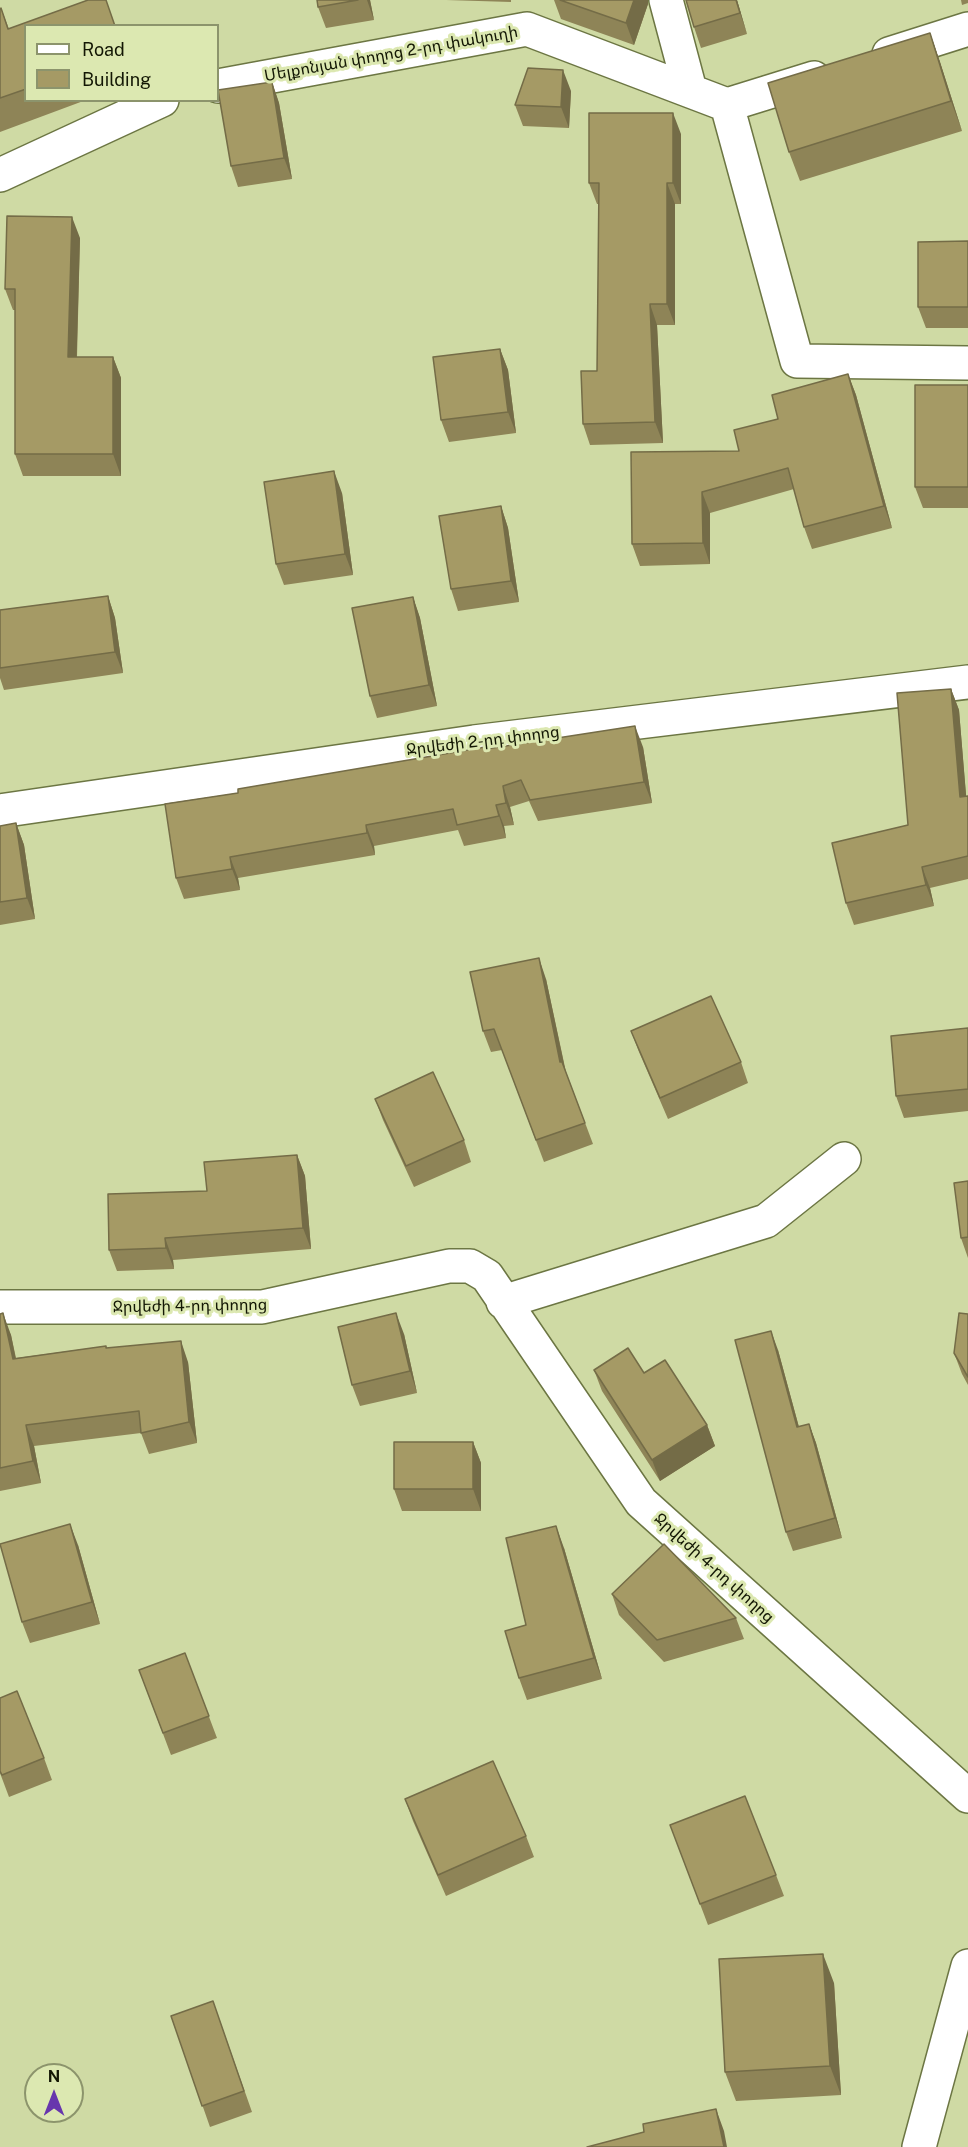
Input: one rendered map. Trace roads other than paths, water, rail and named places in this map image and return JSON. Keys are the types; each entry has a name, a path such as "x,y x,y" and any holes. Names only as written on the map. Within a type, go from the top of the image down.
{"street":[{"path":"666,0 690,90"},
{"name":"Մելքոնյան փողոց 2-րդ փակուղի","path":"219,86 527,29 727,105"},
{"path":"968,29 727,105 797,361 968,363"},
{"path":"0,175 158,102"},
{"name":"Ջրվեժի 2-րդ փողոց","path":"0,811 474,742 968,682"},
{"path":"504,1302 766,1221 844,1159"},
{"name":"Ջրվեժի 4-րդ փողոց","path":"0,1307 261,1307 449,1266 470,1266 488,1276 641,1502 968,1796"},
{"path":"920,2147 968,1966"}]}
